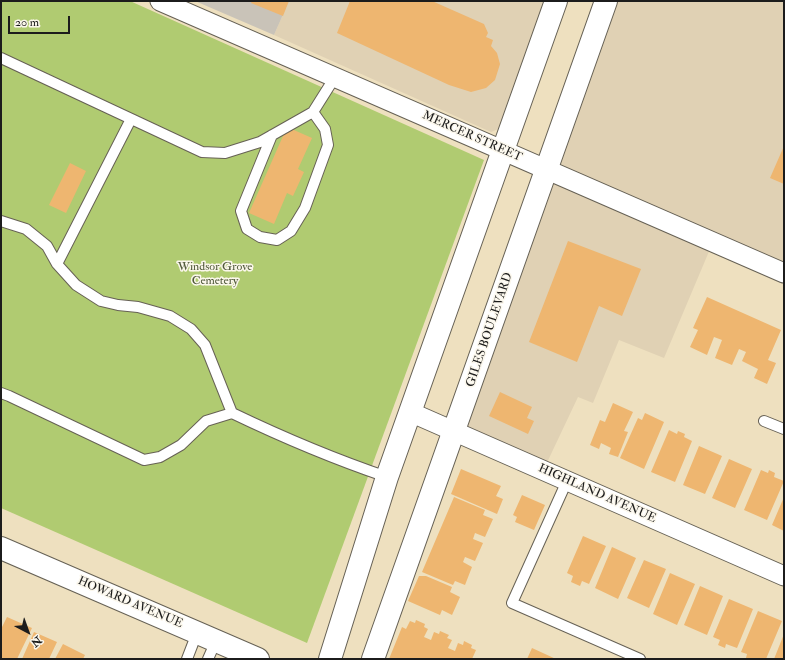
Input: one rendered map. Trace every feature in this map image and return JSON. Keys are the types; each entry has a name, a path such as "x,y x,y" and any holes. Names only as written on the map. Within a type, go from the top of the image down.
{"street":[{"name":"MERCER STREET","path":"160,1 784,273"},
{"path":"330,659 387,477 556,1"},
{"name":"GILES BOULEVARD","path":"373,659 606,1"},
{"name":"HIGHLAND AVENUE","path":"410,412 784,576"},
{"name":"HOWARD AVENUE","path":"1,548 207,644 258,659"}],"lane":[{"path":"1,58 202,152 226,153 260,142 313,112 336,77"},
{"path":"272,135 241,211 247,229 260,237 277,240 291,230 305,208 328,145 325,128 313,112"},
{"path":"57,264 131,119"},
{"path":"1,221 26,229 47,246 57,264 76,285 101,301 118,305 138,307 170,316 191,329 205,345 232,413 271,432 331,457 387,477"},
{"path":"1,393 144,460 160,457 181,445 206,421 232,413"},
{"path":"764,421 784,429"},
{"path":"567,481 512,603 640,659"},
{"path":"187,659 207,644"}],"shaded area":[{"path":"195,1 289,1 274,35"},
{"path":"289,1 545,1 501,128 491,132 274,35"},
{"path":"606,1 784,1 784,273 713,242 664,358 619,340 593,403 578,397 543,471 454,432"}],"green space":[{"name":"Windsor Grove Cemetery","path":"1,1 130,1 484,160 307,643 1,508"}],"building":[{"path":"252,1 289,1 283,16 251,3"},
{"path":"350,1 432,1 484,24 488,33 486,37 493,40 491,46 497,53 500,64 495,80 486,88 471,92 449,85 337,33"},
{"path":"287,127 312,138 298,169 304,172 293,196 287,193 274,224 249,213"},
{"path":"784,146 784,184 770,178"},
{"path":"70,163 86,171 66,213 49,205"},
{"path":"568,241 641,269 622,316 599,306 577,362 529,342"},
{"path":"707,297 781,330 768,360 776,363 767,384 754,378 758,369 742,361 746,352 739,349 732,365 715,358 722,340 714,337 707,355 690,347 698,330 693,328"},
{"path":"500,392 532,407 527,418 534,421 528,434 489,416"},
{"path":"613,403 633,412 624,431 628,432 618,457 609,454 611,448 601,443 599,449 590,445 600,420 605,422"},
{"path":"645,413 664,422 644,469 620,458 638,418 642,420"},
{"path":"669,430 677,434 678,431 685,434 684,437 692,441 675,482 651,472"},
{"path":"699,446 722,456 705,494 683,485"},
{"path":"729,459 752,469 735,508 712,498"},
{"path":"461,469 501,486 496,496 503,499 497,514 451,494"},
{"path":"761,470 768,473 769,470 775,473 774,477 784,481 767,520 744,510"},
{"path":"522,495 545,505 534,530 515,522 517,517 513,515"},
{"path":"454,497 485,510 483,515 493,519 485,537 475,533 473,539 483,543 475,561 465,557 463,562 472,567 465,585 455,581 453,585 422,572"},
{"path":"784,497 784,531 772,525"},
{"path":"583,536 606,546 589,584 582,581 580,586 571,582 573,576 567,573"},
{"path":"612,547 636,558 618,599 595,588"},
{"path":"644,560 666,569 649,608 627,598"},
{"path":"670,573 695,584 677,625 653,614"},
{"path":"419,576 426,576 452,587 450,592 460,597 452,615 442,610 440,615 408,601"},
{"path":"700,586 723,596 707,635 684,625"},
{"path":"729,599 753,609 737,648 726,644 725,648 718,645 720,640 713,637"},
{"path":"758,611 782,621 766,659 748,659 746,658 747,654 741,652"},
{"path":"7,617 32,628 17,659 1,659 1,629"},
{"path":"416,620 425,624 424,627 428,629 424,637 431,640 434,632 439,634 440,631 449,635 447,638 452,640 448,648 455,651 458,643 463,645 464,641 472,645 471,648 476,650 472,659 389,659 402,627 406,629 410,621 415,623"},
{"path":"34,632 57,642 49,659 22,659"},
{"path":"784,634 784,659 774,659"},
{"path":"63,644 85,655 83,659 55,659"},
{"path":"532,648 556,659 527,659"}]}
